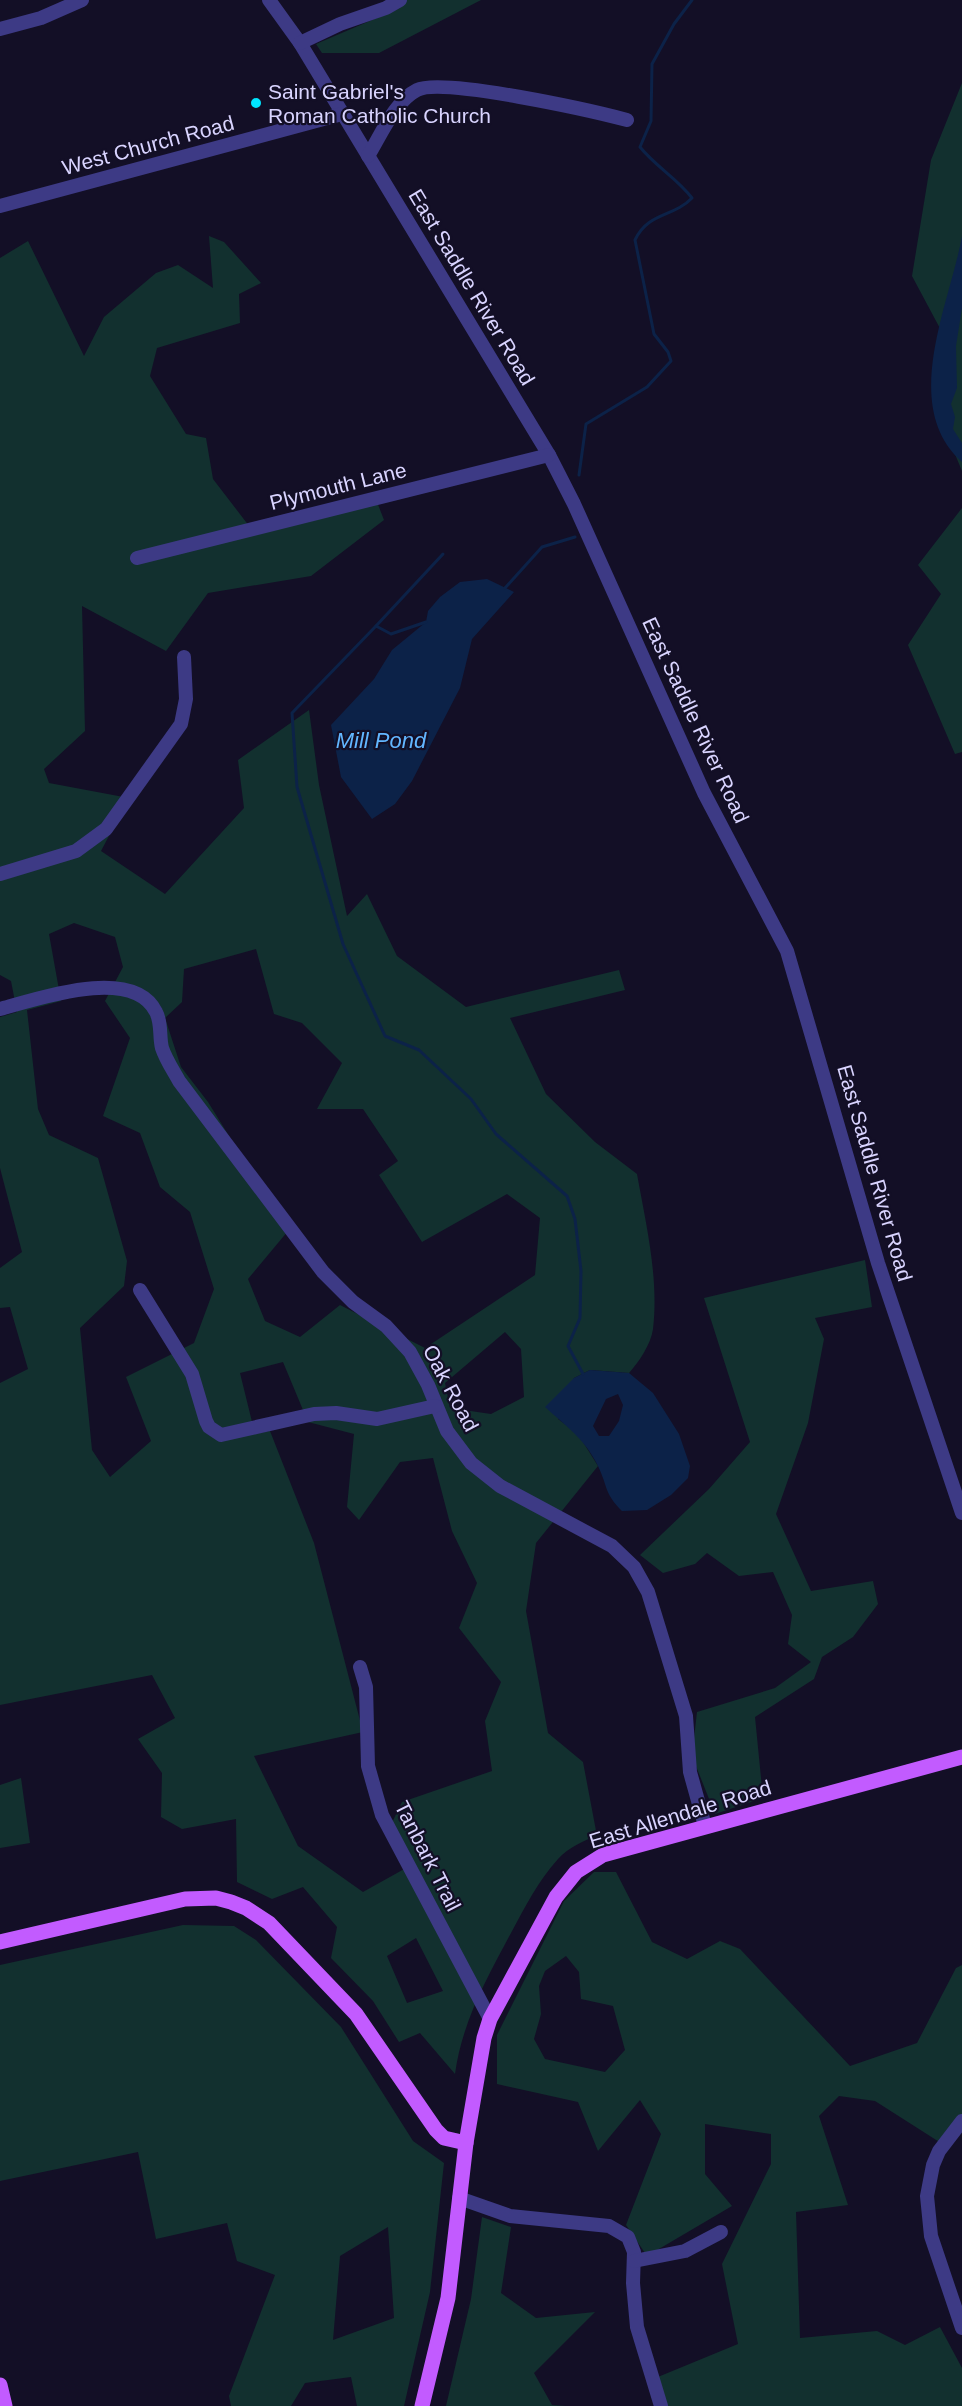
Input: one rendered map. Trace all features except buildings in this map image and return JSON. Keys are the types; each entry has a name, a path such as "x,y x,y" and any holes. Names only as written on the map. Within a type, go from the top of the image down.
{"main road":[{"name":"East Allendale Road","path":"422,2406 448,2298 478,2058 490,2019 556,1897 576,1872 603,1855 962,1757"},
{"path":"0,1942 185,1899 216,1898 246,1908 268,1923 341,1996 436,2130 444,2138 466,2143"},
{"path":"0,2385 5,2406"}],"street":[{"path":"0,29 41,18 82,0"},
{"name":"East Saddle River Road","path":"269,0 300,43 549,455 582,522 699,783 788,951 878,1263 962,1512"},
{"path":"300,43 340,24 386,8 400,0"},
{"path":"368,156 405,99 425,86 455,87 595,112 627,120"},
{"name":"West Church Road","path":"0,206 342,114"},
{"name":"Plymouth Lane","path":"137,558 549,455"},
{"path":"0,874 76,851 106,830 181,724 186,699 184,657"},
{"name":"Oak Road","path":"0,1009 64,992 87,989 131,992 146,999 157,1013 162,1049 179,1081 323,1272 345,1295 386,1326 405,1346 420,1368 435,1406 458,1448 484,1475 500,1486 612,1546 634,1567 642,1579 686,1716 690,1772 705,1826"},
{"path":"140,1290 192,1374 209,1427 221,1435 315,1414 336,1413 377,1419 435,1406"},
{"name":"Tanbark Trail","path":"360,1667 366,1687 368,1766 381,1815 490,2019"},
{"path":"962,2121 939,2151 933,2165 927,2196 931,2236 962,2328"},
{"path":"459,2198 510,2216 615,2228 628,2237 632,2244 634,2261 637,2327 661,2406"},
{"path":"634,2261 686,2251 720,2232"}],"green space":[{"path":"396,0 481,0 379,53 322,53 316,44 400,8"},
{"path":"962,83 962,471 945,430 943,334 912,276 931,160"},
{"path":"209,236 224,242 261,283 239,294 240,323 157,348 150,376 186,434 206,438 213,479 256,535 377,502 384,520 311,576 208,593 166,651 82,606 85,731 44,769 49,783 129,798 101,851 165,894 244,808 238,760 309,710 319,785 347,916 367,894 397,956 466,1007 619,970 625,990 510,1018 546,1094 595,1142 637,1174 651,1251 654,1310 650,1341 629,1373 590,1370 574,1378 558,1419 578,1434 598,1466 536,1543 526,1611 548,1733 583,1762 597,1836 576,1845 562,1855 532,1894 469,2018 455,2074 420,2033 399,2042 373,2001 331,1958 337,1927 303,1887 272,1899 237,1882 236,1819 182,1829 161,1817 162,1773 138,1739 175,1718 152,1675 0,1705 0,1383 28,1369 10,1307 0,1308 0,1268 22,1252 0,1168 0,1017 17,1012 11,981 0,975 0,258 28,241 84,356 104,317 156,273 178,265 213,288","holes":["74,923 115,937 123,967 105,1001 130,1038 103,1116 140,1133 160,1187 190,1212 214,1289 194,1343 126,1377 151,1441 110,1477 92,1450 80,1328 124,1286 127,1261 98,1158 49,1135 38,1109 27,1010 61,1001 49,934","256,949 274,1014 302,1023 342,1063 317,1109 363,1109 398,1161 379,1175 422,1242 507,1194 540,1218 535,1275 425,1348 340,1305 300,1337 265,1321 248,1279 288,1231 208,1102 181,1067 165,1018 182,1002 184,969","505,1332 521,1349 524,1397 491,1414 450,1408 445,1383","283,1362 308,1422 354,1434 347,1507 359,1520 400,1462 433,1458 452,1531 477,1583 459,1628 501,1682 485,1721 492,1771 402,1802 388,1831 406,1868 363,1892 298,1846 254,1756 363,1732 314,1543 270,1431 255,1434 240,1373","416,1938 443,1991 407,2003 387,1956"]},
{"path":"962,508 962,752 955,754 908,645 941,594 918,565"},
{"path":"865,1260 872,1307 815,1318 824,1339 808,1423 776,1514 811,1591 873,1581 878,1604 853,1637 822,1657 814,1679 755,1717 763,1798 715,1814 692,1756 697,1712 775,1688 811,1662 788,1644 792,1615 773,1572 739,1576 707,1553 695,1564 663,1573 640,1555 709,1489 750,1442 704,1298"},
{"path":"21,1778 30,1843 0,1848 0,1785"},
{"path":"594,1872 616,1872 652,1942 687,1959 720,1941 740,1949 850,2066 917,2043 956,1968 962,1965 962,2129 944,2145 875,2101 839,2096 819,2116 848,2205 796,2212 800,2338 877,2331 905,2345 940,2327 962,2368 962,2406 657,2406 653,2379 738,2344 722,2264 771,2164 771,2134 705,2124 705,2174 732,2206 647,2256 626,2225 661,2134 640,2100 598,2151 578,2102 497,2084 497,2035 564,1901","holes":["566,1956 579,1972 581,1999 613,2006 625,2050 605,2072 545,2059 534,2039 541,2014 539,1986 545,1971"]},
{"path":"183,1925 234,1926 256,1940 341,2027 413,2141 444,2163 430,2292 404,2406 357,2406 351,2377 305,2383 291,2406 231,2406 229,2396 275,2275 237,2261 227,2223 156,2239 138,2152 0,2181 0,1965","holes":["388,2227 394,2318 333,2340 340,2256"]},
{"path":"482,2217 511,2227 501,2293 536,2318 595,2312 534,2373 552,2405 566,2406 446,2406 471,2299"}],"water":[{"path":"962,236 962,308 956,346 957,388 951,404 955,417 953,429 962,443 962,462 943,439 934,413 931,384 940,323"},
{"name":"Mill Pond","path":"487,579 514,592 472,639 460,688 412,781 395,804 372,819 341,777 331,725 374,679 392,650 426,622 428,611 440,597 460,582"},
{"path":"590,1370 629,1373 653,1393 679,1434 690,1466 688,1478 671,1495 647,1510 622,1511 616,1505 593,1456 575,1434 545,1407 574,1378","holes":["618,1394 623,1405 619,1421 609,1436 599,1436 593,1426 606,1399"]}],"waterway":[{"path":"579,475 586,424 647,387 671,361 668,352 654,334 635,240 647,224 677,209 692,198 640,147 651,121 652,64 674,24 692,0"},
{"path":"505,588 542,547 575,537"},
{"path":"376,626 443,554"},
{"path":"426,622 391,634 376,626 292,713 297,787 343,944 385,1036 419,1050 471,1099 496,1134 567,1196 575,1219 581,1271 580,1318 568,1346 583,1374"}],"place":[{"name":"Saint Gabriel's Roman Catholic Church","path":"256,103"}]}
